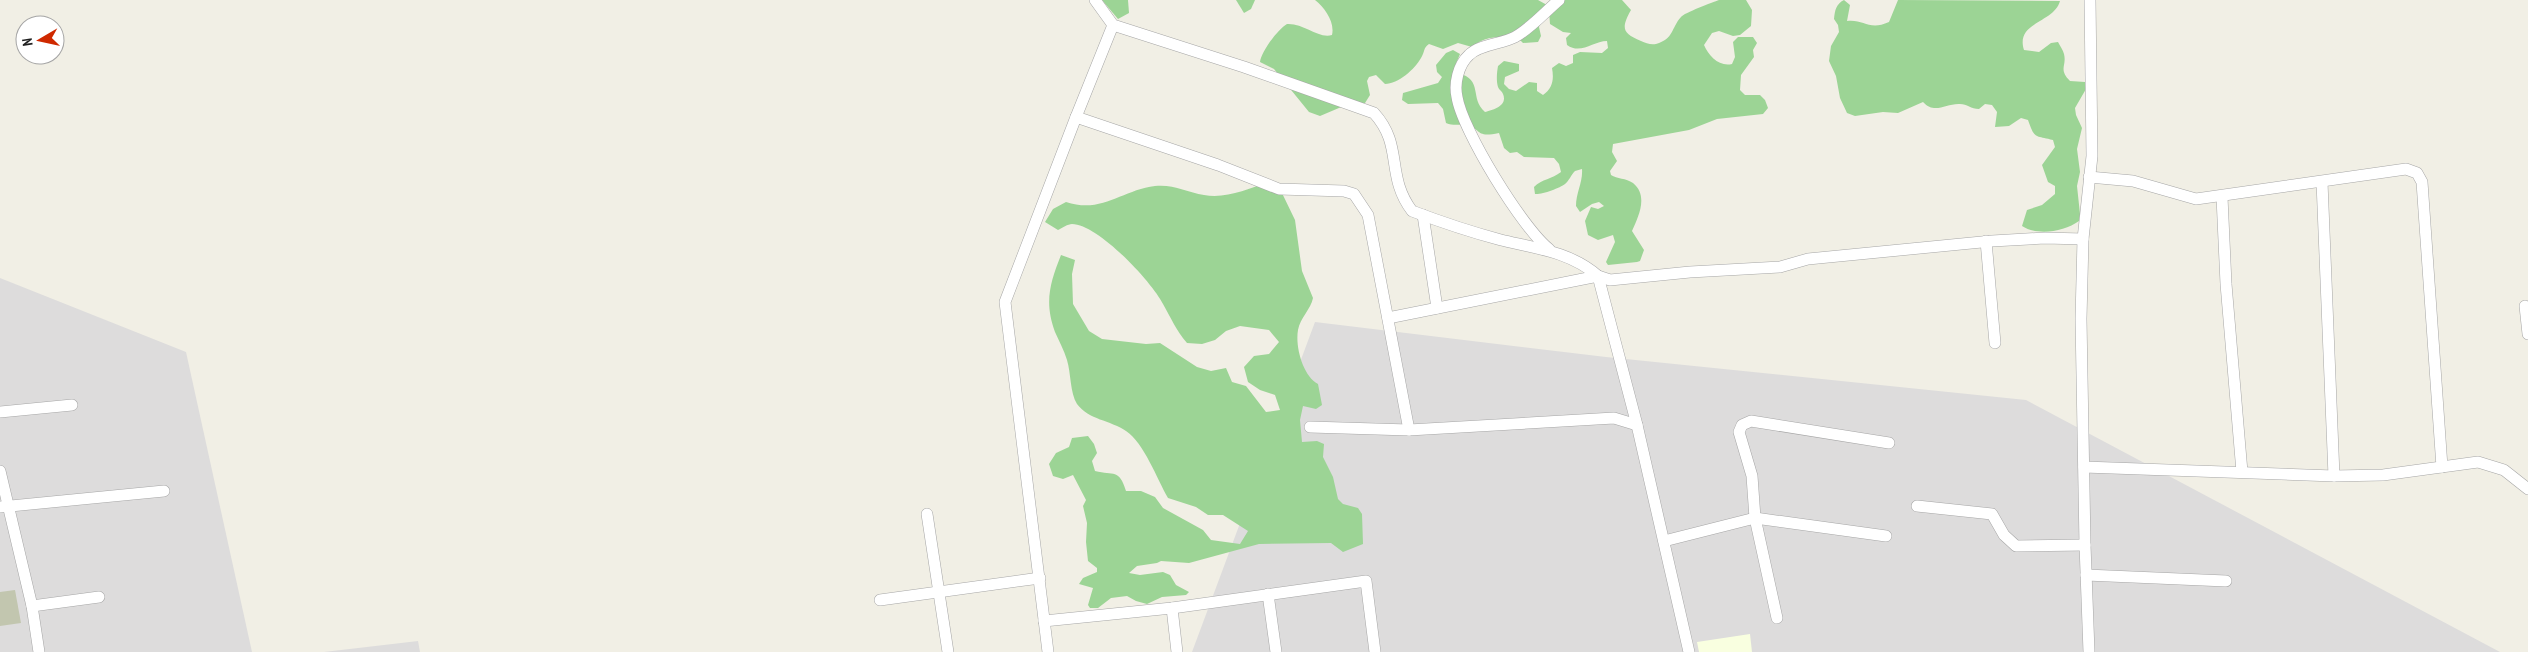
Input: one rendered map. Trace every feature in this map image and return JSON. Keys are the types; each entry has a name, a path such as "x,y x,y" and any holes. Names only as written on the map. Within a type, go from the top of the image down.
{"street":[{"path":"1095,0 1113,25 1244,67 1374,113 1391,139 1394,172 1401,194 1412,211 1501,240 1553,251 1586,265 1598,276 1610,280 1690,272 1780,267 1808,259 1986,241 2045,238 2083,239"},
{"path":"1553,251 1537,239 1495,175 1465,125 1456,96 1458,73 1469,54 1514,37 1559,0"},
{"path":"2090,0 2092,156 2083,239 2081,319 2085,545 2090,652"},
{"path":"1048,652 1005,302 1113,25"},
{"path":"1076,117 1218,165 1279,189 1344,191 1354,194 1368,216 1409,430"},
{"path":"2089,177 2134,181 2196,199 2222,197 2406,169 2417,173 2422,182 2442,467"},
{"path":"2322,182 2334,476"},
{"path":"2222,197 2226,284 2242,472"},
{"path":"1423,215 1437,308"},
{"path":"1986,241 1995,343"},
{"path":"1388,318 1598,276"},
{"path":"1598,276 1637,425 1689,652"},
{"path":"2525,306 2528,334"},
{"path":"0,412 72,405"},
{"path":"1310,427 1409,430 1614,418 1637,425"},
{"path":"1777,618 1755,518 1752,476 1739,432 1746,421 1889,443"},
{"path":"2084,467 2334,476 2383,475 2478,462 2490,464 2504,470 2528,489"},
{"path":"0,470 5,507 32,606 39,652"},
{"path":"5,507 164,491"},
{"path":"1917,506 1992,514 2004,536 2016,546 2085,545"},
{"path":"927,514 948,652"},
{"path":"1664,541 1755,518 1886,536"},
{"path":"2086,575 2226,581"},
{"path":"880,600 1040,578"},
{"path":"1044,620 1172,608 1366,581 1375,652"},
{"path":"1268,594 1276,652"},
{"path":"32,606 99,597"},
{"path":"1172,608 1177,652"}],"shaded area":[{"path":"0,278 186,352 252,652 0,652"},
{"path":"1315,322 1606,357 2026,400 2500,652 1192,652"},
{"path":"15,590 21,623 0,626 0,592"},
{"path":"1750,634 1752,652 1699,652 1697,642"},
{"path":"418,641 420,652 324,652"}],"green space":[{"path":"1102,0 1128,0 1129,13 1118,19"},
{"path":"1236,0 1255,0 1251,9 1244,13"},
{"path":"1315,0 1538,0 1547,5 1539,27 1541,36 1538,42 1523,43 1515,35 1482,40 1472,47 1458,43 1443,49 1429,44 1415,67 1401,79 1385,84 1376,75 1369,77 1367,81 1370,95 1365,103 1346,105 1320,116 1309,112 1274,69 1260,62 1270,41 1287,24 1293,24 1321,35 1332,35 1331,20"},
{"path":"1557,0 1622,0 1631,10 1625,26 1627,32 1635,38 1652,44 1666,39 1683,15 1719,0 1746,0 1752,10 1751,26 1740,35 1733,36 1719,31 1712,33 1704,45 1715,60 1723,64 1732,64 1735,57 1733,42 1738,37 1753,37 1757,43 1753,50 1754,57 1741,75 1740,90 1745,95 1760,95 1765,100 1768,108 1763,114 1717,119 1689,130 1613,144 1612,152 1617,161 1610,171 1611,175 1633,183 1638,188 1640,194 1641,207 1632,231 1644,250 1640,261 1637,262 1608,265 1606,262 1615,242 1613,235 1598,240 1588,235 1585,221 1591,207 1598,209 1604,206 1599,202 1580,212 1576,206 1582,169 1575,171 1563,186 1535,194 1534,187 1537,184 1561,172 1559,164 1554,158 1524,157 1517,152 1510,153 1504,148 1499,133 1482,134 1466,125 1446,123 1443,109 1438,103 1408,104 1402,100 1403,93 1438,83 1442,77 1437,72 1436,65 1446,53 1453,50 1460,54 1455,66 1458,73 1471,80 1480,107 1485,112 1499,107 1503,102 1504,98 1498,87 1497,76 1498,66 1504,61 1519,64 1519,71 1505,77 1504,84 1509,89 1516,91 1529,82 1537,83 1537,91 1543,95 1552,83 1552,68 1559,63 1566,66 1573,63 1573,55 1580,52 1602,53 1608,48 1607,41 1577,49 1567,45 1566,38 1571,33 1563,32 1550,24 1549,11"},
{"path":"1844,0 1850,5 1847,21 1871,25 1889,22 1898,0 2060,1 2051,14 2030,28 2025,34 2023,41 2024,50 2039,52 2051,43 2058,42 2065,58 2064,73 2066,77 2070,81 2085,82 2086,89 2075,108 2082,128 2077,149 2080,172 2077,186 2079,221 2066,228 2043,232 2022,226 2027,210 2042,205 2055,194 2055,186 2048,182 2042,165 2055,147 2053,140 2036,136 2028,120 2021,118 2009,126 1995,127 1997,112 1992,105 1985,104 1979,109 1960,104 1932,108 1923,102 1898,113 1883,112 1855,116 1847,113 1840,98 1836,76 1829,61 1831,46 1839,32 1838,25 1834,19 1835,10 1839,3"},
{"path":"1268,182 1281,191 1295,220 1302,271 1313,298 1299,326 1297,337 1301,360 1308,375 1318,384 1322,405 1316,409 1303,406 1300,420 1302,442 1317,441 1324,444 1323,457 1333,477 1338,499 1343,504 1358,508 1362,514 1363,544 1343,552 1331,543 1259,544 1189,563 1161,561 1137,566 1129,573 1140,575 1163,572 1170,575 1176,585 1189,592 1186,595 1162,597 1147,604 1127,596 1111,598 1098,608 1090,608 1088,605 1093,588 1079,584 1083,578 1097,572 1097,568 1088,561 1087,523 1083,506 1086,500 1073,475 1063,479 1053,476 1049,464 1056,453 1069,447 1072,438 1088,436 1094,444 1097,453 1092,461 1095,471 1115,474 1121,479 1126,491 1141,491 1155,497 1163,508 1203,530 1211,540 1240,544 1248,531 1223,515 1208,515 1196,507 1168,498 1150,462 1133,437 1120,427 1087,413 1077,404 1073,394 1067,360 1055,332 1049,302 1051,284 1061,255 1075,260 1072,274 1073,304 1089,331 1102,339 1146,344 1160,343 1197,367 1211,371 1226,368 1232,382 1246,386 1266,412 1280,410 1275,395 1260,390 1248,382 1244,367 1254,356 1269,354 1279,342 1269,330 1240,326 1226,331 1215,340 1202,344 1187,343 1148,282 1109,244 1096,233 1083,227 1070,224 1058,230 1045,222 1053,209 1066,202 1079,205 1101,203 1143,188 1155,186 1174,187 1204,195 1220,196 1237,193"}]}
